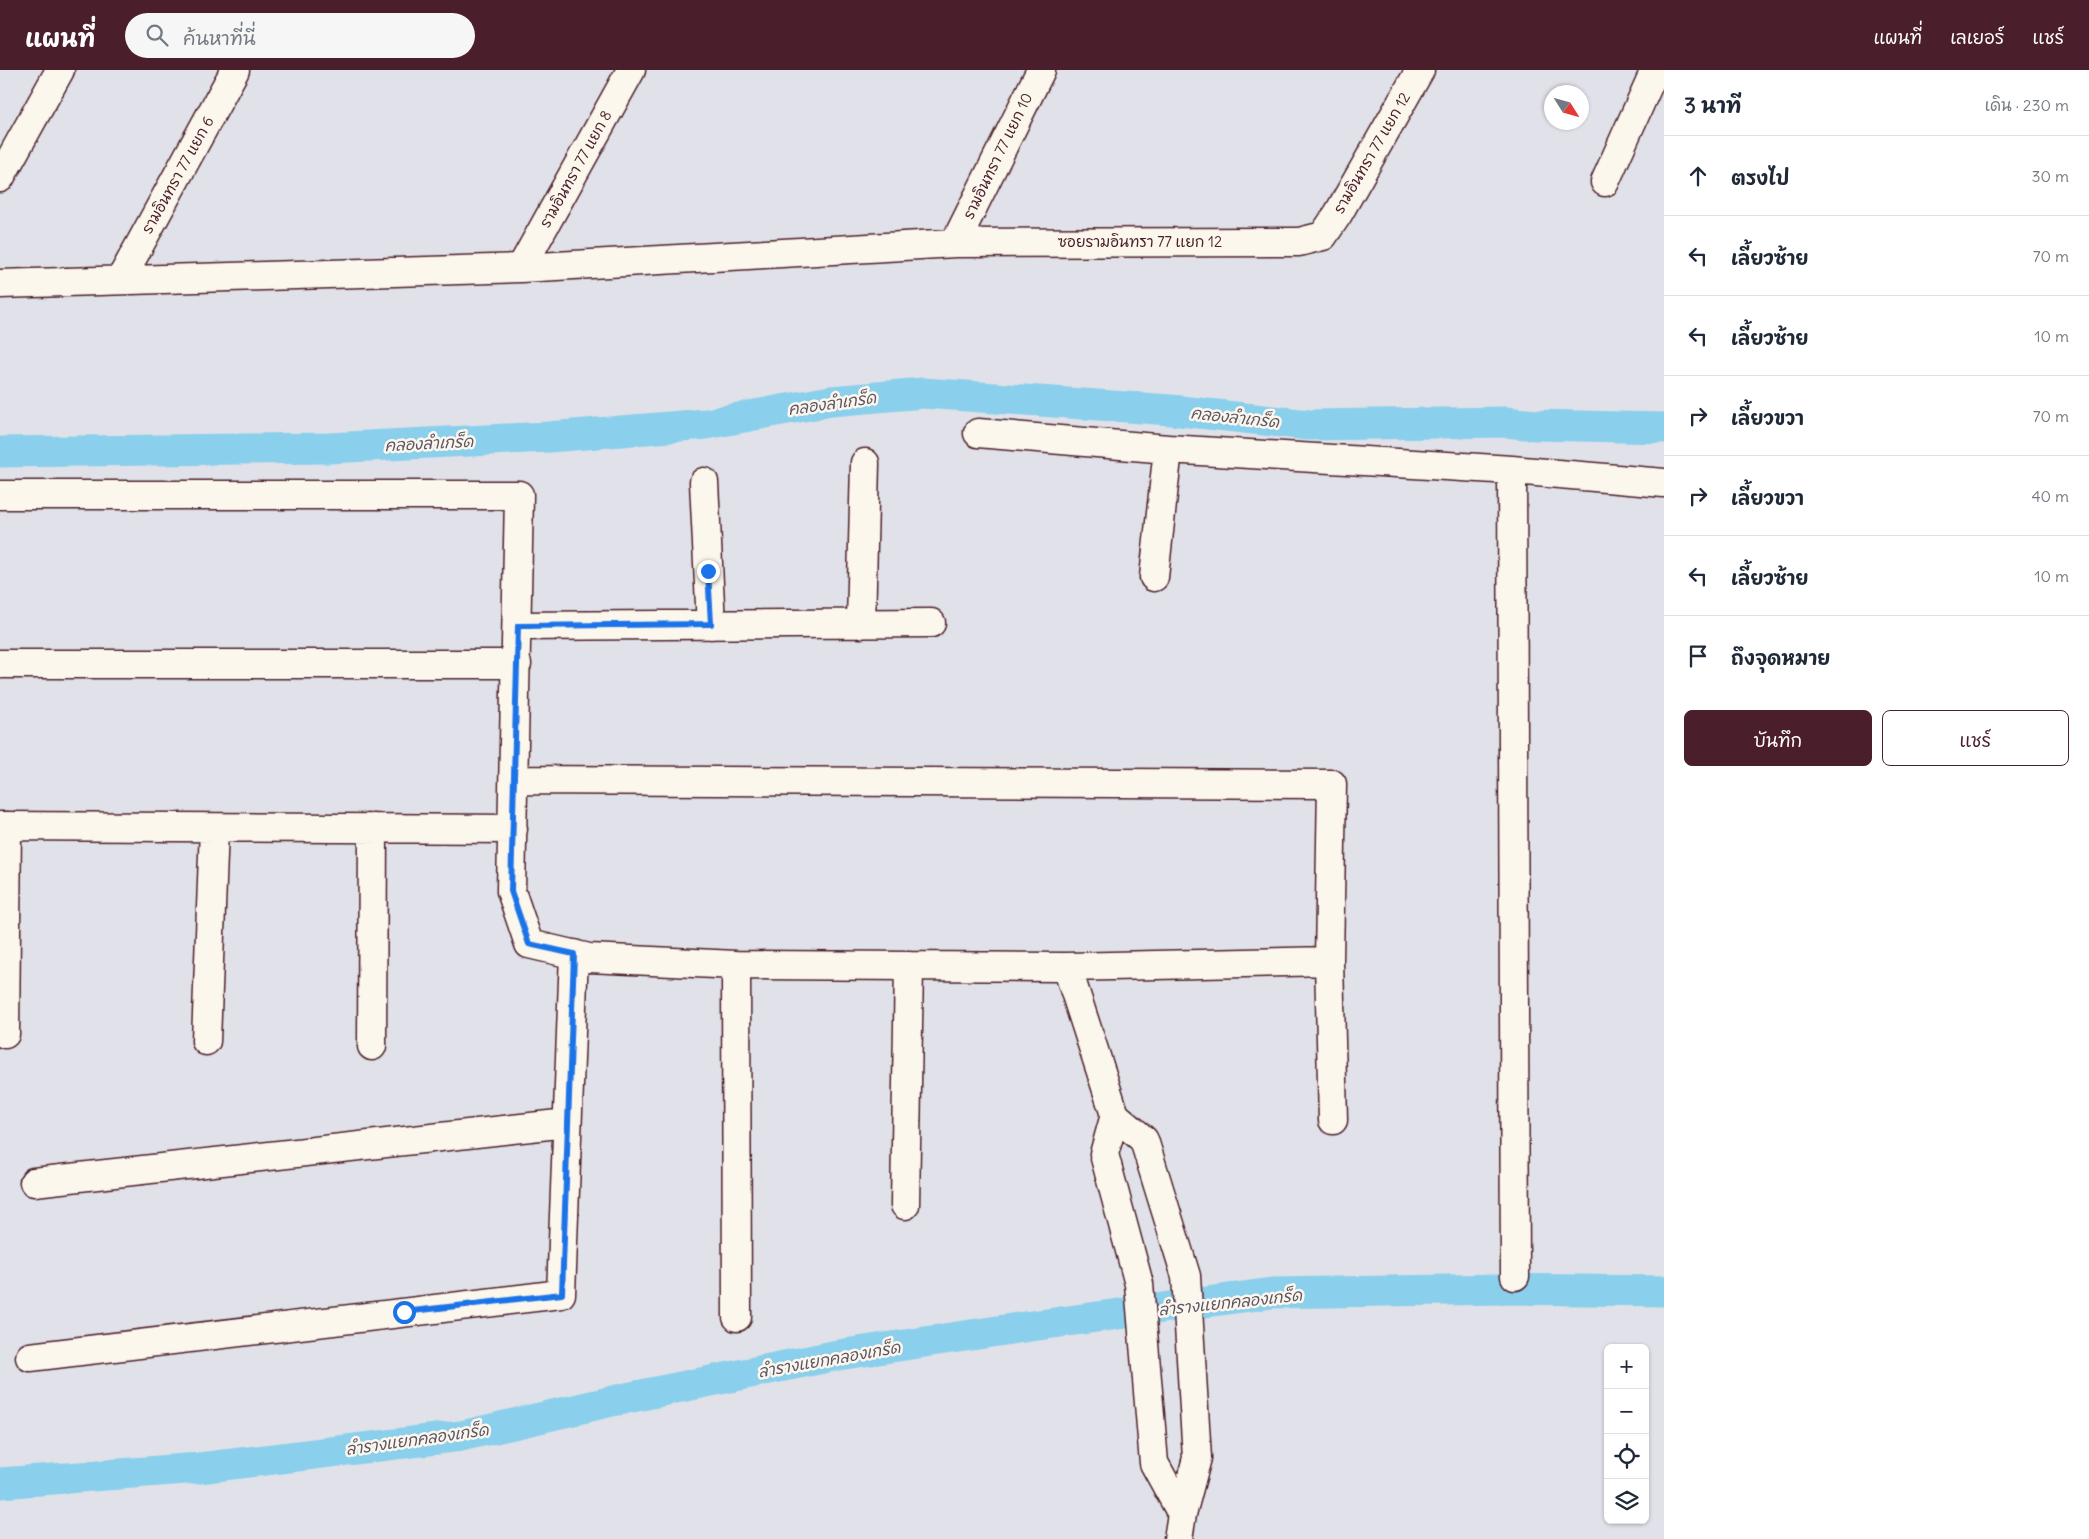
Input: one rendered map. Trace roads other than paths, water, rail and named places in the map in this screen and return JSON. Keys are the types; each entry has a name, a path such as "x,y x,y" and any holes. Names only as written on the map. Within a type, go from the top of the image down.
{"street":[{"path":"0,178 60,70"},
{"name":"รามอินทรา 77 แยก 6","path":"121,280 235,70"},
{"name":"รามอินทรา 77 แยก 8","path":"521,268 631,70"},
{"name":"รามอินทรา 77 แยก 10","path":"955,243 1041,70"},
{"name":"รามอินทรา 77 แยก 12","path":"1323,236 1338,214 1420,70"},
{"path":"1605,182 1655,70"},
{"name":"ซอยรามอินทรา 77 แยก 12","path":"0,284 521,268 955,243 1299,242 1323,236"},
{"path":"978,432 1168,449 1512,470 1664,483"},
{"path":"1154,577 1168,449"},
{"path":"861,624 865,463"},
{"path":"1512,470 1515,1276"},
{"path":"704,482 711,624"},
{"path":"0,495 519,494 518,626 511,891 529,944 589,958 736,965 1067,967 1329,961"},
{"path":"518,626 931,623"},
{"path":"0,664 516,664"},
{"path":"514,780 1332,784 1329,961 1333,1120"},
{"path":"4,1034 4,826 513,829"},
{"path":"206,1041 214,828"},
{"path":"372,1046 373,828"},
{"path":"30,1357 562,1294 574,954"},
{"path":"736,965 736,1317"},
{"path":"906,1206 909,966"},
{"path":"1067,967 1115,1115 1144,1140 1186,1276 1197,1458 1180,1526"},
{"path":"1115,1115 1104,1154 1139,1284 1154,1463 1180,1526"},
{"path":"34,1182 567,1123"}],"waterway":[{"name":"คลองลำเกร็ด","path":"0,452 328,448 549,437 706,424 831,401 923,393 1171,410 1309,425 1505,422 1536,425 1664,428"},
{"name":"ลำรางแยกคลองเกร็ด","path":"0,1483 199,1468 461,1436 617,1400 838,1355 1272,1293 1504,1289 1664,1291"}]}
